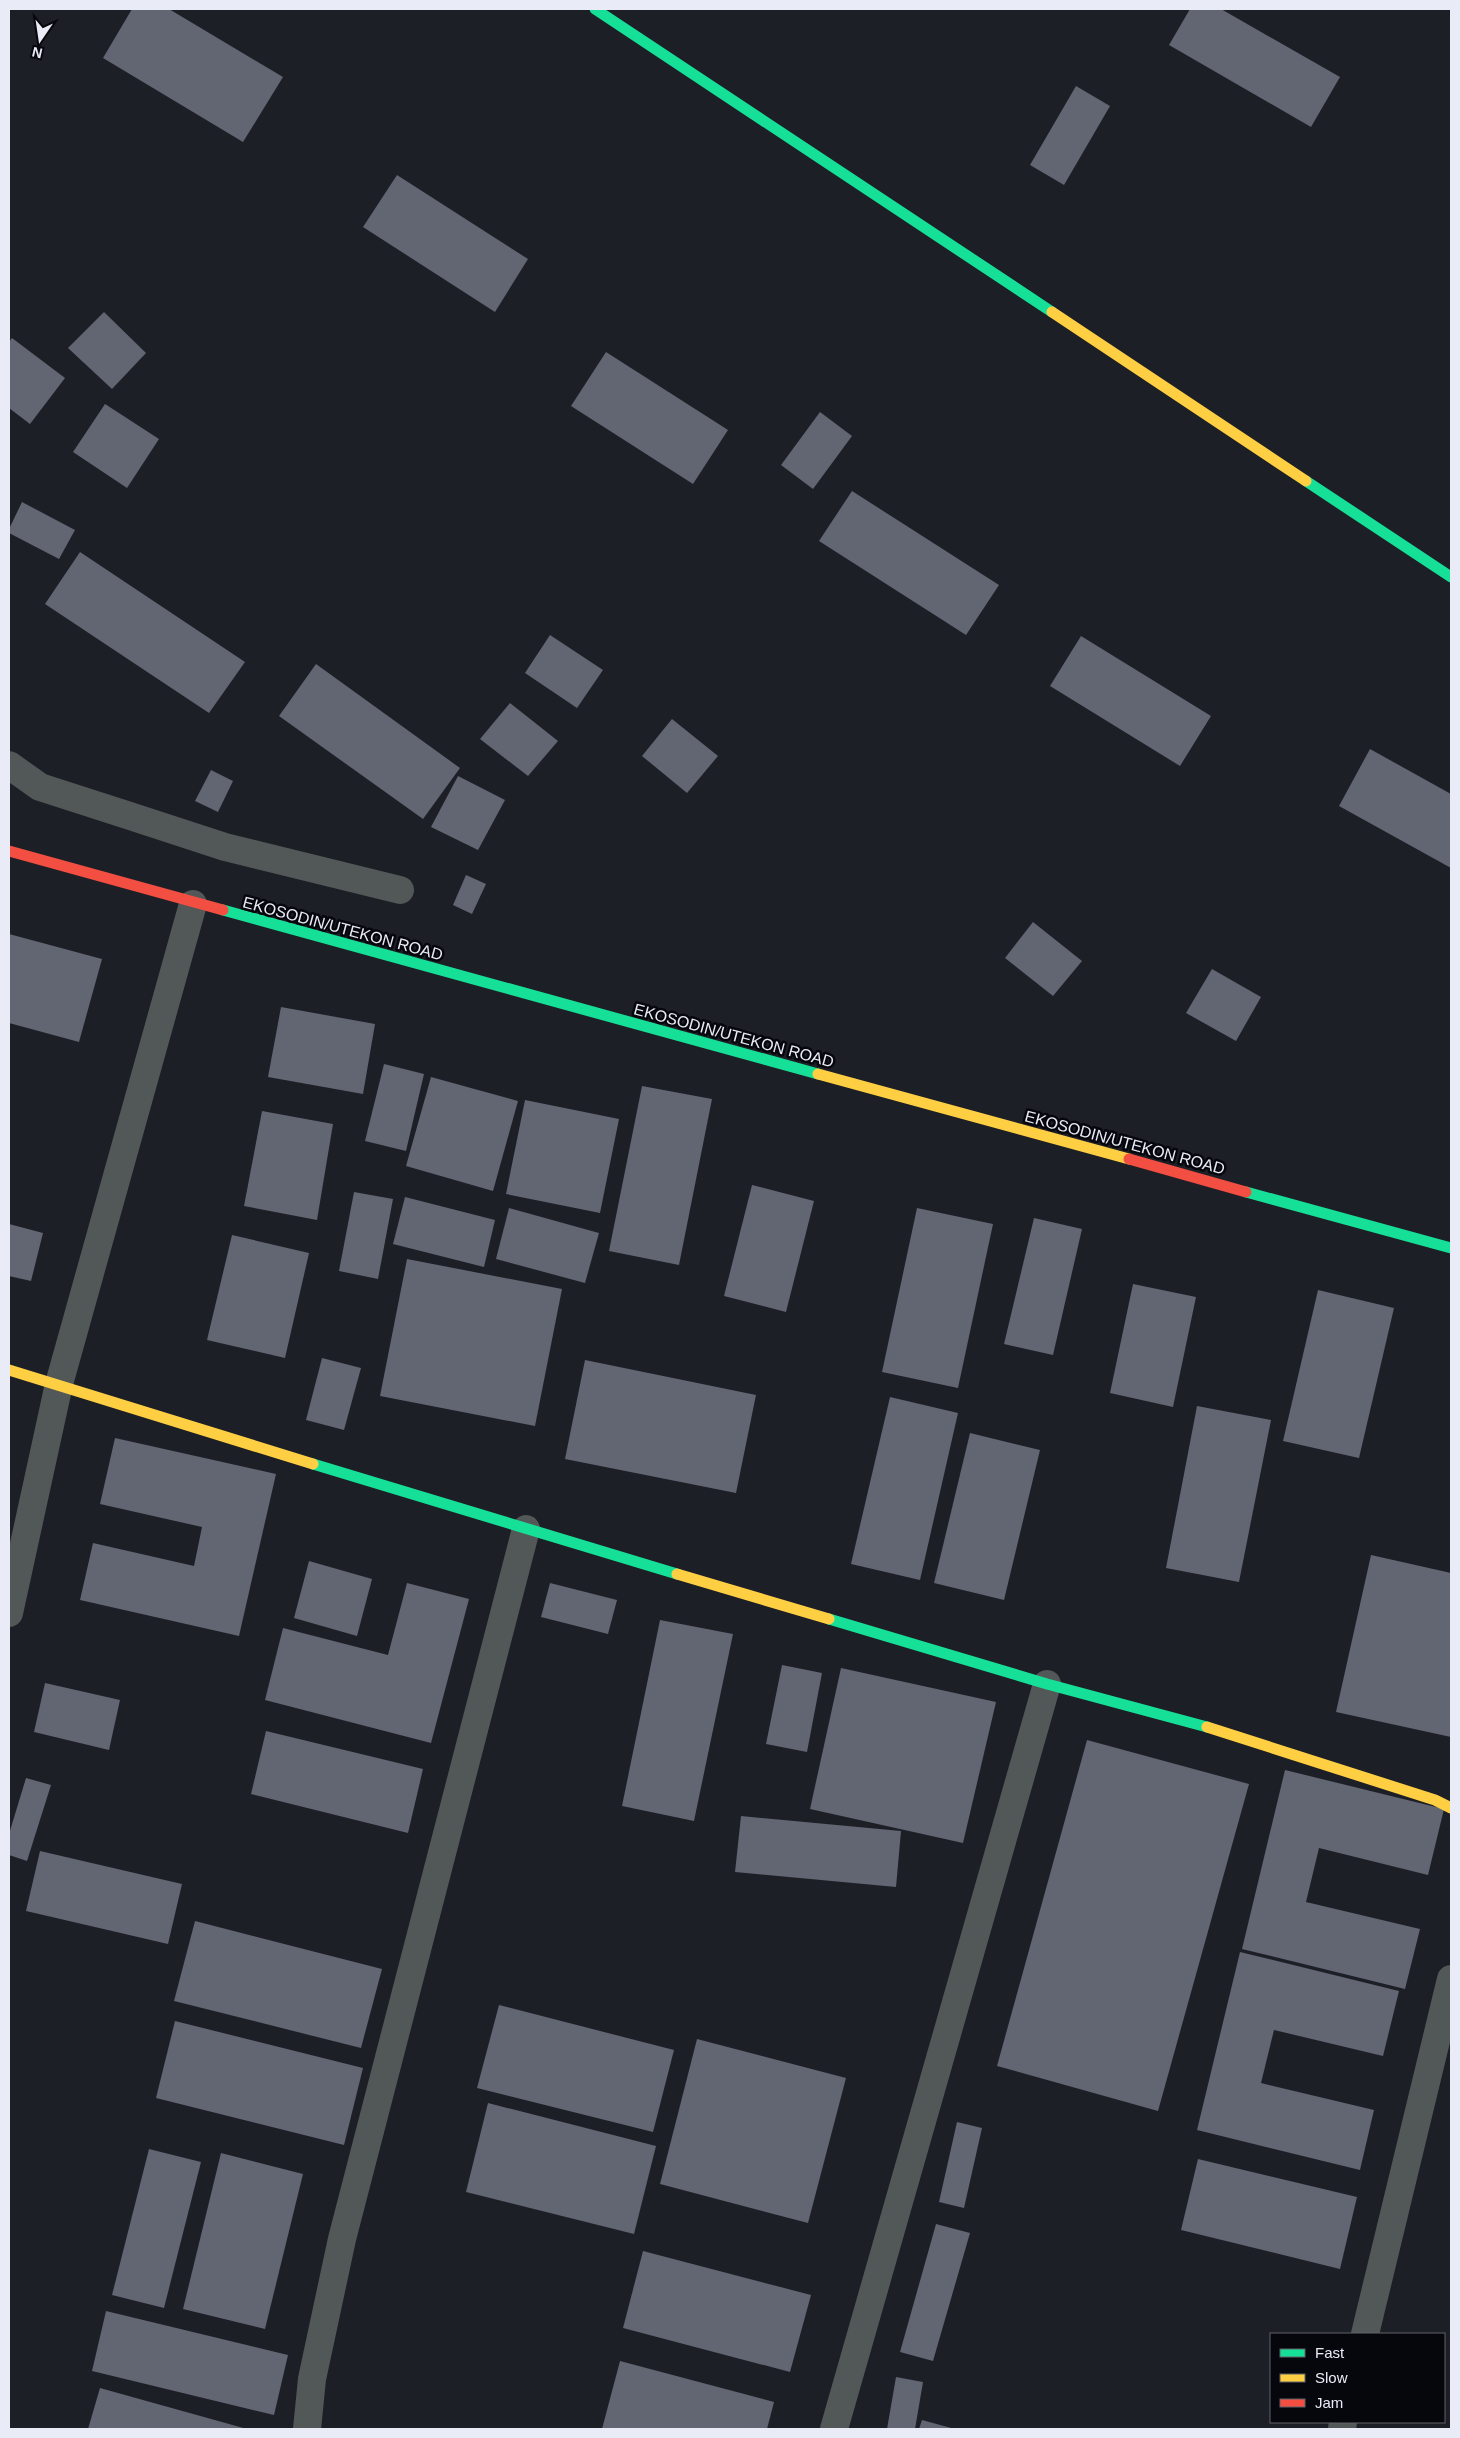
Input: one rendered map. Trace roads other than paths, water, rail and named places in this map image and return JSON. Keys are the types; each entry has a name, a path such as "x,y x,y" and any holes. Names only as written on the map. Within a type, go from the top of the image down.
{"street":[{"path":"595,9 1451,577"},
{"path":"9,765 40,787 225,847 400,890"},
{"name":"EKOSODIN/UTEKON ROAD","path":"9,852 1451,1248"},
{"path":"9,1613 59,1384 194,904"},
{"path":"9,1370 526,1529 1047,1684 1193,1722 1435,1800 1451,1808"},
{"path":"306,2429 312,2379 342,2238 526,1529"},
{"path":"834,2429 1047,1684"},
{"path":"1365,2333 1451,1979"}]}
